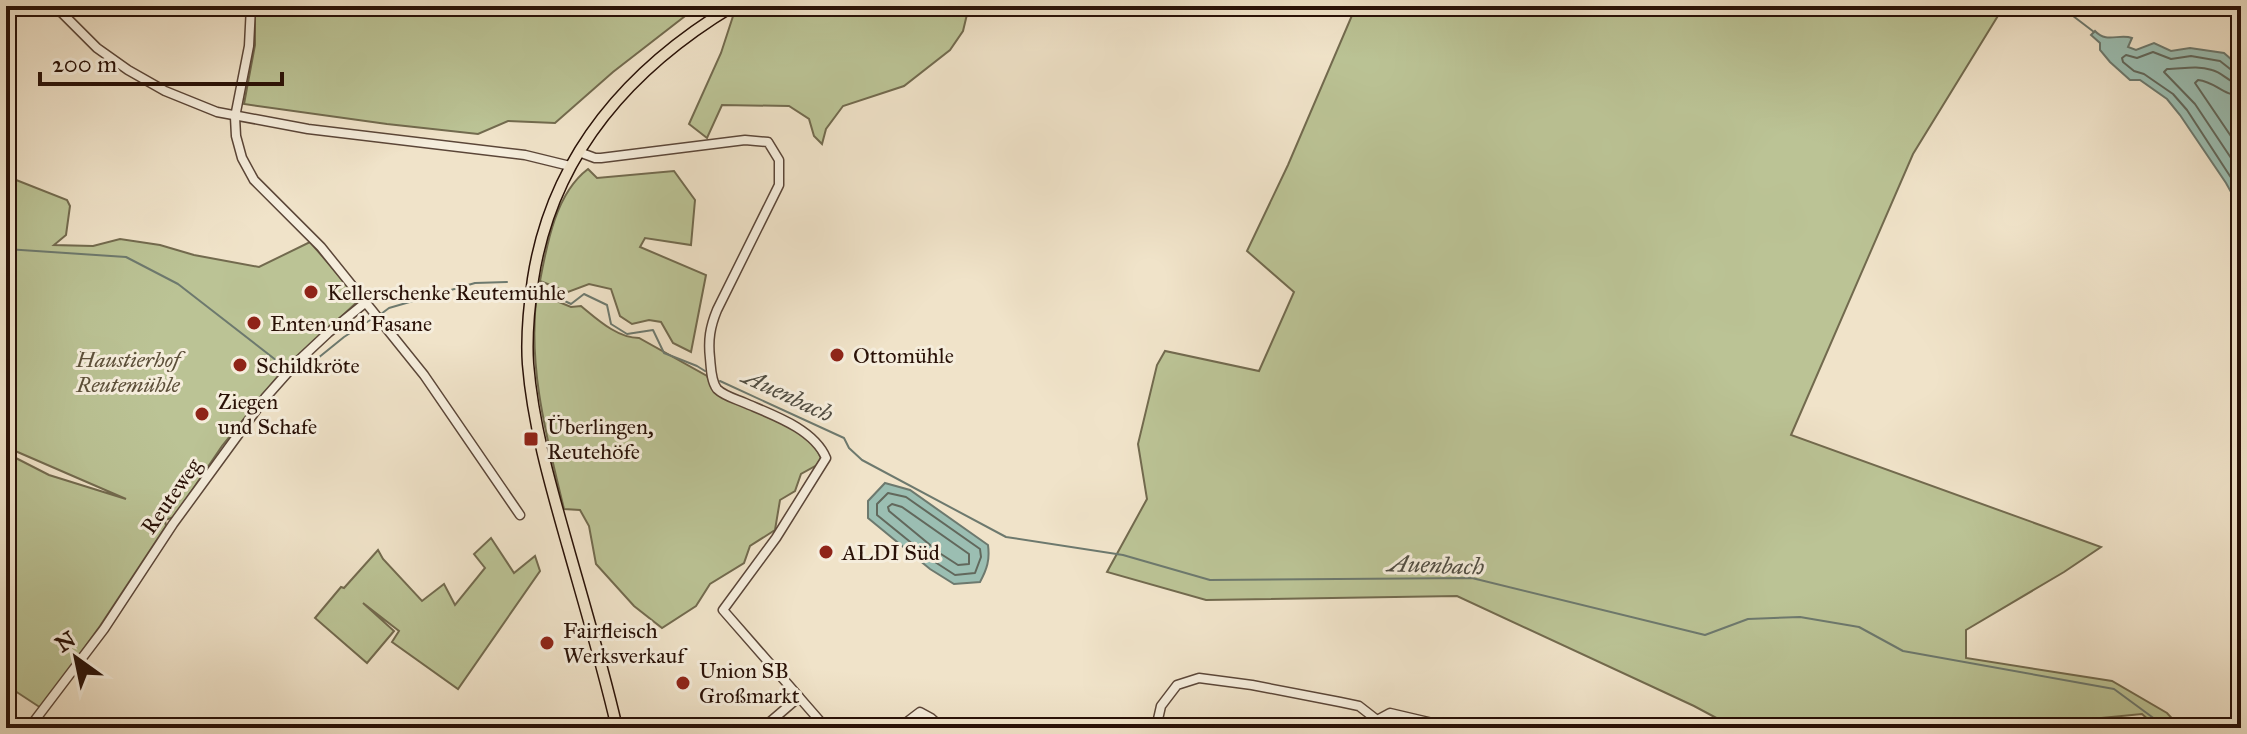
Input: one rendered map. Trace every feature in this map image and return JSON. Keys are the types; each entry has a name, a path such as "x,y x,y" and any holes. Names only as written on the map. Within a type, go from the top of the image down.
{"main road":[{"path":"617,728 544,458 528,364 527,328 537,255 554,200 570,166 604,114 642,73 674,45 733,6"}],"street":[{"path":"55,6 97,48 140,78 203,107 235,117 308,129 525,155 570,166"},
{"path":"251,6 249,46 235,117 242,158 254,180 321,247 424,375 520,515"},
{"path":"579,152 601,158 745,140 768,142 779,160 779,185 709,331 713,381 728,396 767,412 804,433 818,444 826,458 776,538 723,610 826,728"},
{"name":"Reuteweg","path":"29,728 104,629 141,570 227,448 282,379 328,333 368,307"},
{"path":"1156,728 1161,706 1177,685 1199,678 1359,706 1377,720 1390,713 1454,728"},
{"path":"763,728 799,697"},
{"path":"899,728 920,712 942,728"}],"green space":[{"path":"255,6 698,6 613,72 555,123 508,121 478,134 244,104 255,45"},
{"path":"739,6 969,6 963,31 950,50 904,86 843,106 826,129 822,144 814,136 809,119 789,106 722,105 707,138 689,124"},
{"path":"1356,6 2004,6 1913,154 1791,435 2101,547 1966,630 1966,658 2112,681 2167,713 2181,728 2158,728 2142,714 2060,722 1911,724 1856,718 1847,728 1735,728 1457,596 1206,600 1107,572 1147,499 1138,444 1157,365 1165,351 1259,371 1294,292 1247,251 1288,165"},
{"path":"588,169 597,178 674,171 695,200 691,245 645,238 640,247 706,275 691,352 673,343 661,322 649,320 632,324 620,316 611,289 589,284 568,292 540,281 550,235 561,205 577,179"},
{"name":"Haustierhof Reutemühle","path":"6,176 67,200 70,206 66,235 54,245 93,246 120,239 259,267 310,242 353,292 357,302 279,375 222,446 174,517 165,520 166,526 41,708 6,685 6,453 49,475 126,499 6,447"},
{"path":"537,293 571,307 581,306 615,331 639,338 707,376 715,392 767,414 802,435 814,444 821,458 817,465 801,474 795,491 780,500 775,530 750,546 744,563 710,584 696,606 662,628 634,606 596,564 589,526 580,510 564,509 540,402 535,348"},
{"path":"491,538 514,573 535,556 540,571 458,689 392,642 399,631 363,603 394,631 367,663 315,618 378,550 422,601 444,584 455,605 485,568 474,554"}],"water":[{"path":"2095,31 2109,38 2132,38 2128,47 2136,50 2154,43 2171,51 2190,48 2224,53 2241,68 2241,210 2226,183 2167,99 2140,80 2130,80 2110,62 2100,50 2100,43 2091,35"},
{"path":"885,483 910,490 988,545 989,555 980,582 954,584 930,569 868,518 868,501"}],"waterway":[{"path":"2060,6 2094,32"},
{"name":"Auenbach","path":"6,249 126,257 178,284 281,364 290,367"},
{"name":"Auenbach","path":"381,314 389,308 475,283 507,282"},
{"name":"Auenbach","path":"546,292 571,304 584,294 607,305 611,324 627,334 653,330 664,353 705,371"},
{"name":"Auenbach","path":"296,370 302,371 375,317"},
{"name":"Auenbach","path":"720,381 844,438 849,448 862,460 1006,537 1123,555 1210,580 1472,578 1705,635 1748,619 1800,617 1859,627 1903,651 2114,689 2167,728"}],"place":[{"name":"Kellerschenke Reutemühle","path":"311,292"},
{"name":"Enten und Fasane","path":"254,323"},
{"name":"Ottomühle","path":"837,355"},
{"name":"Schildkröte","path":"240,365"},
{"name":"Ziegen und Schafe","path":"202,414"},
{"name":"Überlingen, Reutehöfe","path":"531,439"},
{"name":"ALDI Süd","path":"826,552"},
{"name":"Fairfleisch Werksverkauf","path":"547,643"},
{"name":"Union SB Großmarkt","path":"683,683"}]}
